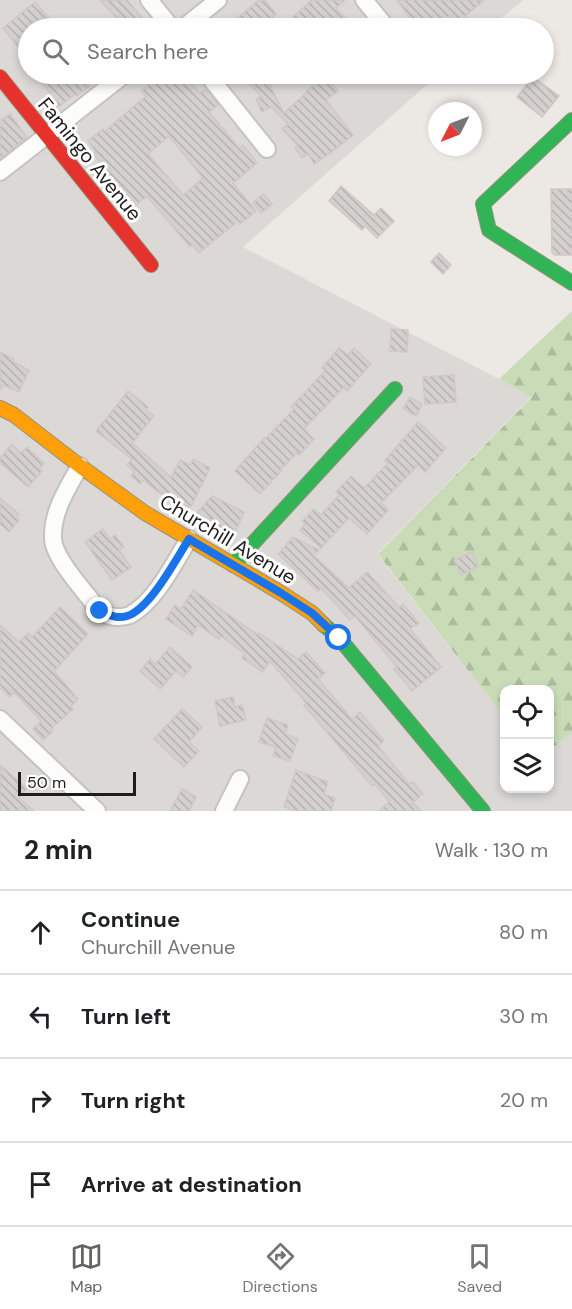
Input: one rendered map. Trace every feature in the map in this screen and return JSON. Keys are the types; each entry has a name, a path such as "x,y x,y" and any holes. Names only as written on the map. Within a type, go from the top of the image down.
{"street":[{"path":"149,0 164,18"},
{"path":"196,18 218,0"},
{"path":"364,0 379,18"},
{"name":"Famingo Avenue","path":"0,77 151,265"},
{"path":"0,172 112,84"},
{"path":"215,84 267,149"},
{"path":"572,120 483,204 489,230 572,282"},
{"path":"233,565 395,389"},
{"name":"Churchill Avenue","path":"0,408 14,415 145,513 312,613 339,638 483,811"},
{"path":"80,466 54,518 52,541 61,561 100,611 114,618 128,616 145,604 189,539"},
{"path":"0,719 97,811"},
{"path":"224,811 240,779"}],"shaded area":[{"path":"0,0 523,0 502,18 18,18 18,84 428,84 243,247 532,396 377,554 500,712 500,793 554,793 554,748 572,732 572,811 0,811"}],"green space":[{"path":"572,311 572,732 554,748 554,685 500,685 500,712 378,554 532,397 499,379"}],"building":[{"path":"100,0 127,0 142,18 117,18"},
{"path":"259,0 265,0 276,14 271,18 237,18"},
{"path":"312,0 345,0 336,8 345,18 293,17"},
{"path":"397,0 484,0 465,16 467,18 451,18 449,16 446,18 410,18"},
{"path":"35,2 49,18 18,18 18,47 3,28"},
{"path":"88,84 90,86 76,96 75,94 52,112 42,99 50,93 44,85"},
{"path":"150,84 192,84 200,93 208,91 218,105 209,112 239,148 243,145 257,163 233,183 256,211 240,224 238,221 199,253 192,245 190,247 147,196 135,206 93,154 96,152 88,141 103,129 105,131 146,96 141,91","holes":["169,136 203,178 183,195 148,154"]},
{"path":"249,84 270,84 284,113 315,84 332,84 338,91 326,100 353,135 314,164 308,154 302,158 295,148 298,146 282,129 288,124 271,107 262,112 256,99 261,96"},
{"path":"527,84 543,84 559,96 542,117 517,97"},
{"path":"10,114 27,137 0,159 0,121"},
{"path":"341,186 374,215 381,208 394,221 377,238 365,226 362,230 329,201"},
{"path":"551,189 572,189 572,255 552,253"},
{"path":"263,194 272,204 261,213 253,203"},
{"path":"439,253 451,265 443,274 431,262"},
{"path":"391,329 408,330 407,352 390,351"},
{"path":"339,348 348,355 354,348 371,364 347,391 344,387 304,429 314,439 280,470 260,494 235,471 294,409 291,407 325,371 322,368"},
{"path":"0,352 29,370 19,392 3,385 0,391"},
{"path":"454,375 456,402 425,404 423,377"},
{"path":"128,391 148,407 146,410 154,416 132,443 171,477 180,460 190,465 193,459 210,468 190,508 158,492 144,480 140,484 131,476 135,472 127,465 132,459 96,431"},
{"path":"410,397 422,404 416,416 403,409"},
{"path":"418,422 446,448 425,472 418,465 381,503 388,510 367,534 349,518 321,548 300,530 305,524 302,521 314,509 321,515 339,495 336,492 351,476 364,488 388,463 385,460"},
{"path":"12,444 21,453 27,447 44,463 39,469 42,471 28,487 0,463 0,458"},
{"path":"212,496 244,512 232,540 219,534 221,531 207,525 210,519 197,513"},
{"path":"0,498 19,514 16,518 19,520 9,532 0,524"},
{"path":"103,529 110,539 115,535 124,547 119,550 131,567 112,580 85,542"},
{"path":"293,537 319,550 313,555 349,588 367,572 399,608 403,604 419,623 410,629 441,667 412,691 394,669 397,667 355,616 350,620 321,588 318,591 278,554"},
{"path":"472,552 479,566 461,575 454,560"},
{"path":"193,590 258,635 259,633 298,659 306,652 325,673 318,679 352,719 360,712 384,741 378,746 409,784 413,782 423,794 413,802 421,811 379,811 389,802 375,784 372,786 270,661 263,672 242,658 245,654 221,636 219,639 198,625 192,636 166,619 175,605 181,609"},
{"path":"60,607 88,634 54,671 78,699 71,706 73,709 51,729 53,731 43,740 33,729 41,721 14,692 10,697 0,688 0,625 19,642 28,633 32,637"},
{"path":"170,647 192,667 183,677 176,671 160,689 140,671 150,659 155,664"},
{"path":"233,697 235,707 242,705 246,720 220,726 215,701"},
{"path":"182,709 202,727 189,742 199,751 184,767 154,739"},
{"path":"267,718 288,725 285,734 298,739 290,761 273,756 276,747 259,742"},
{"path":"0,765 27,788 19,798 34,811 0,811"},
{"path":"296,770 328,782 324,794 335,798 331,811 296,811 284,807"},
{"path":"182,789 196,797 189,811 170,811"}],"traffic: fast":[{"path":"572,120 483,204 489,230 572,283"},
{"path":"233,565 395,389"},
{"path":"324,625 339,638 483,811"}],"traffic: slow":[{"path":"0,408 14,415 145,513 281,593 312,613 324,625"}],"traffic: jam":[{"path":"0,77 151,265"}],"route":[{"path":"100,611 114,618 128,616 145,604 189,539 312,613 339,638"}]}
